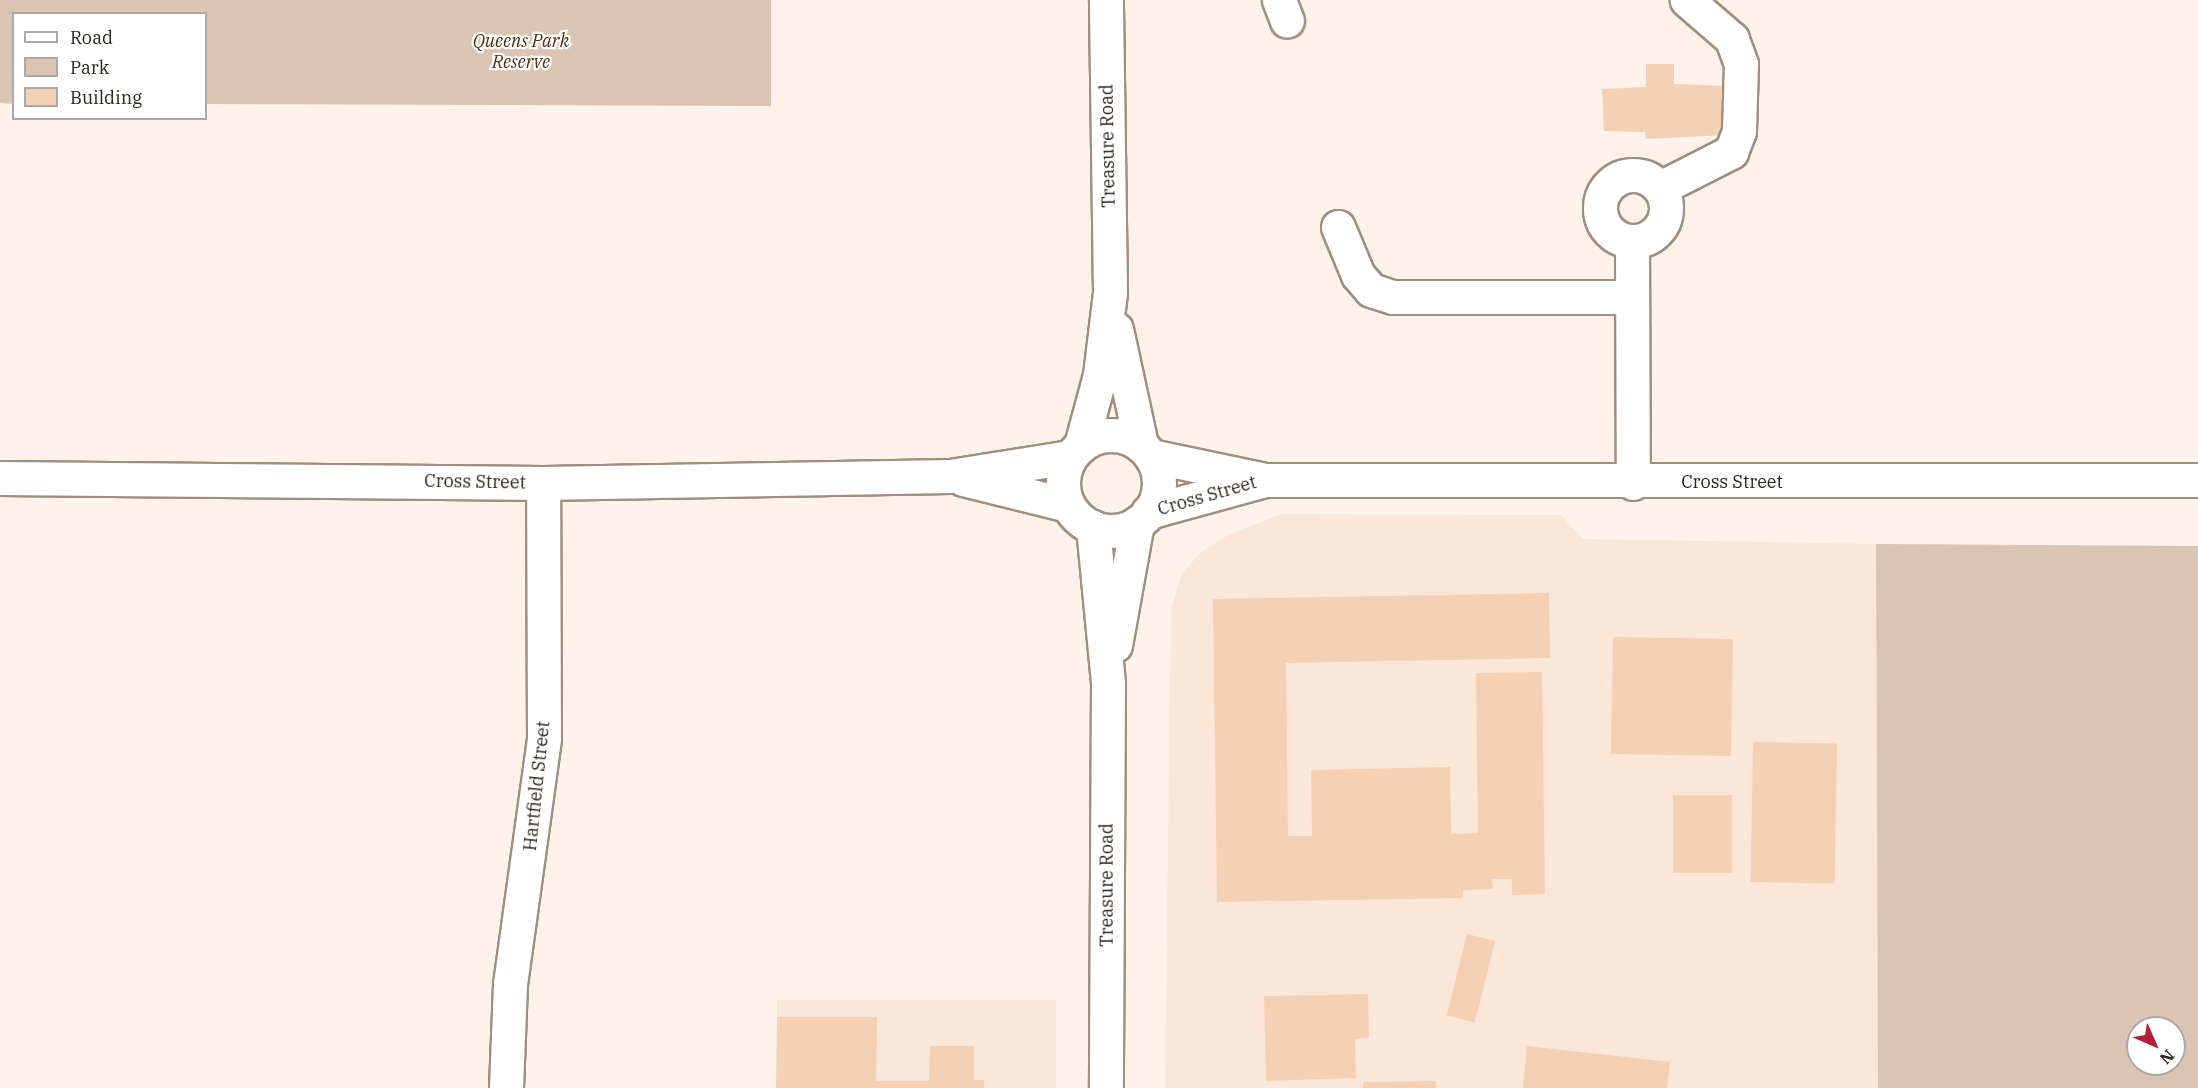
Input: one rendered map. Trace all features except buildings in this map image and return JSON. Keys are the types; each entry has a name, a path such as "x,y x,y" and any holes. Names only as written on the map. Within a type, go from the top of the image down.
{"street":[{"name":"Treasure Road","path":"1075,451 1100,375 1110,292 1106,0"},
{"path":"1660,188 1731,152 1739,131 1741,64 1732,39 1688,0"},
{"path":"1632,242 1603,225 1603,192 1610,183 1630,174 1660,188"},
{"path":"1632,242 1655,233 1662,224 1666,212 1660,188"},
{"path":"1338,227 1358,275 1371,291 1393,297 1632,297"},
{"path":"1632,242 1633,483"},
{"name":"Treasure Road","path":"1110,292 1146,450"},
{"path":"1100,435 1121,435 1146,450 1158,484 1143,518 1108,531 1093,527 1068,505 1062,481 1075,451 1100,435"},
{"name":"Cross Street","path":"1146,450 1266,480 1633,483 2198,480"},
{"name":"Cross Street","path":"0,478 543,483 950,476 1075,451"},
{"name":"Cross Street","path":"950,476 1068,505"},
{"name":"Cross Street","path":"1143,518 1266,480"},
{"name":"Hartfield Street","path":"506,1088 510,984 544,738 543,483"},
{"name":"Treasure Road","path":"1108,683 1143,518"},
{"name":"Treasure Road","path":"1093,527 1108,683 1106,1088"}],"shaded area":[{"path":"1281,514 1561,515 1583,539 1876,544 1878,1088 1165,1088 1171,609 1182,574 1201,552 1230,534"},
{"path":"777,1000 1056,1000 1056,1088 777,1088"}],"green space":[{"name":"Queens Park Reserve","path":"0,0 771,0 771,106 207,104 207,12 12,12 12,104 0,103"},
{"path":"1876,544 2198,546 2198,1088 1878,1088"}]}
